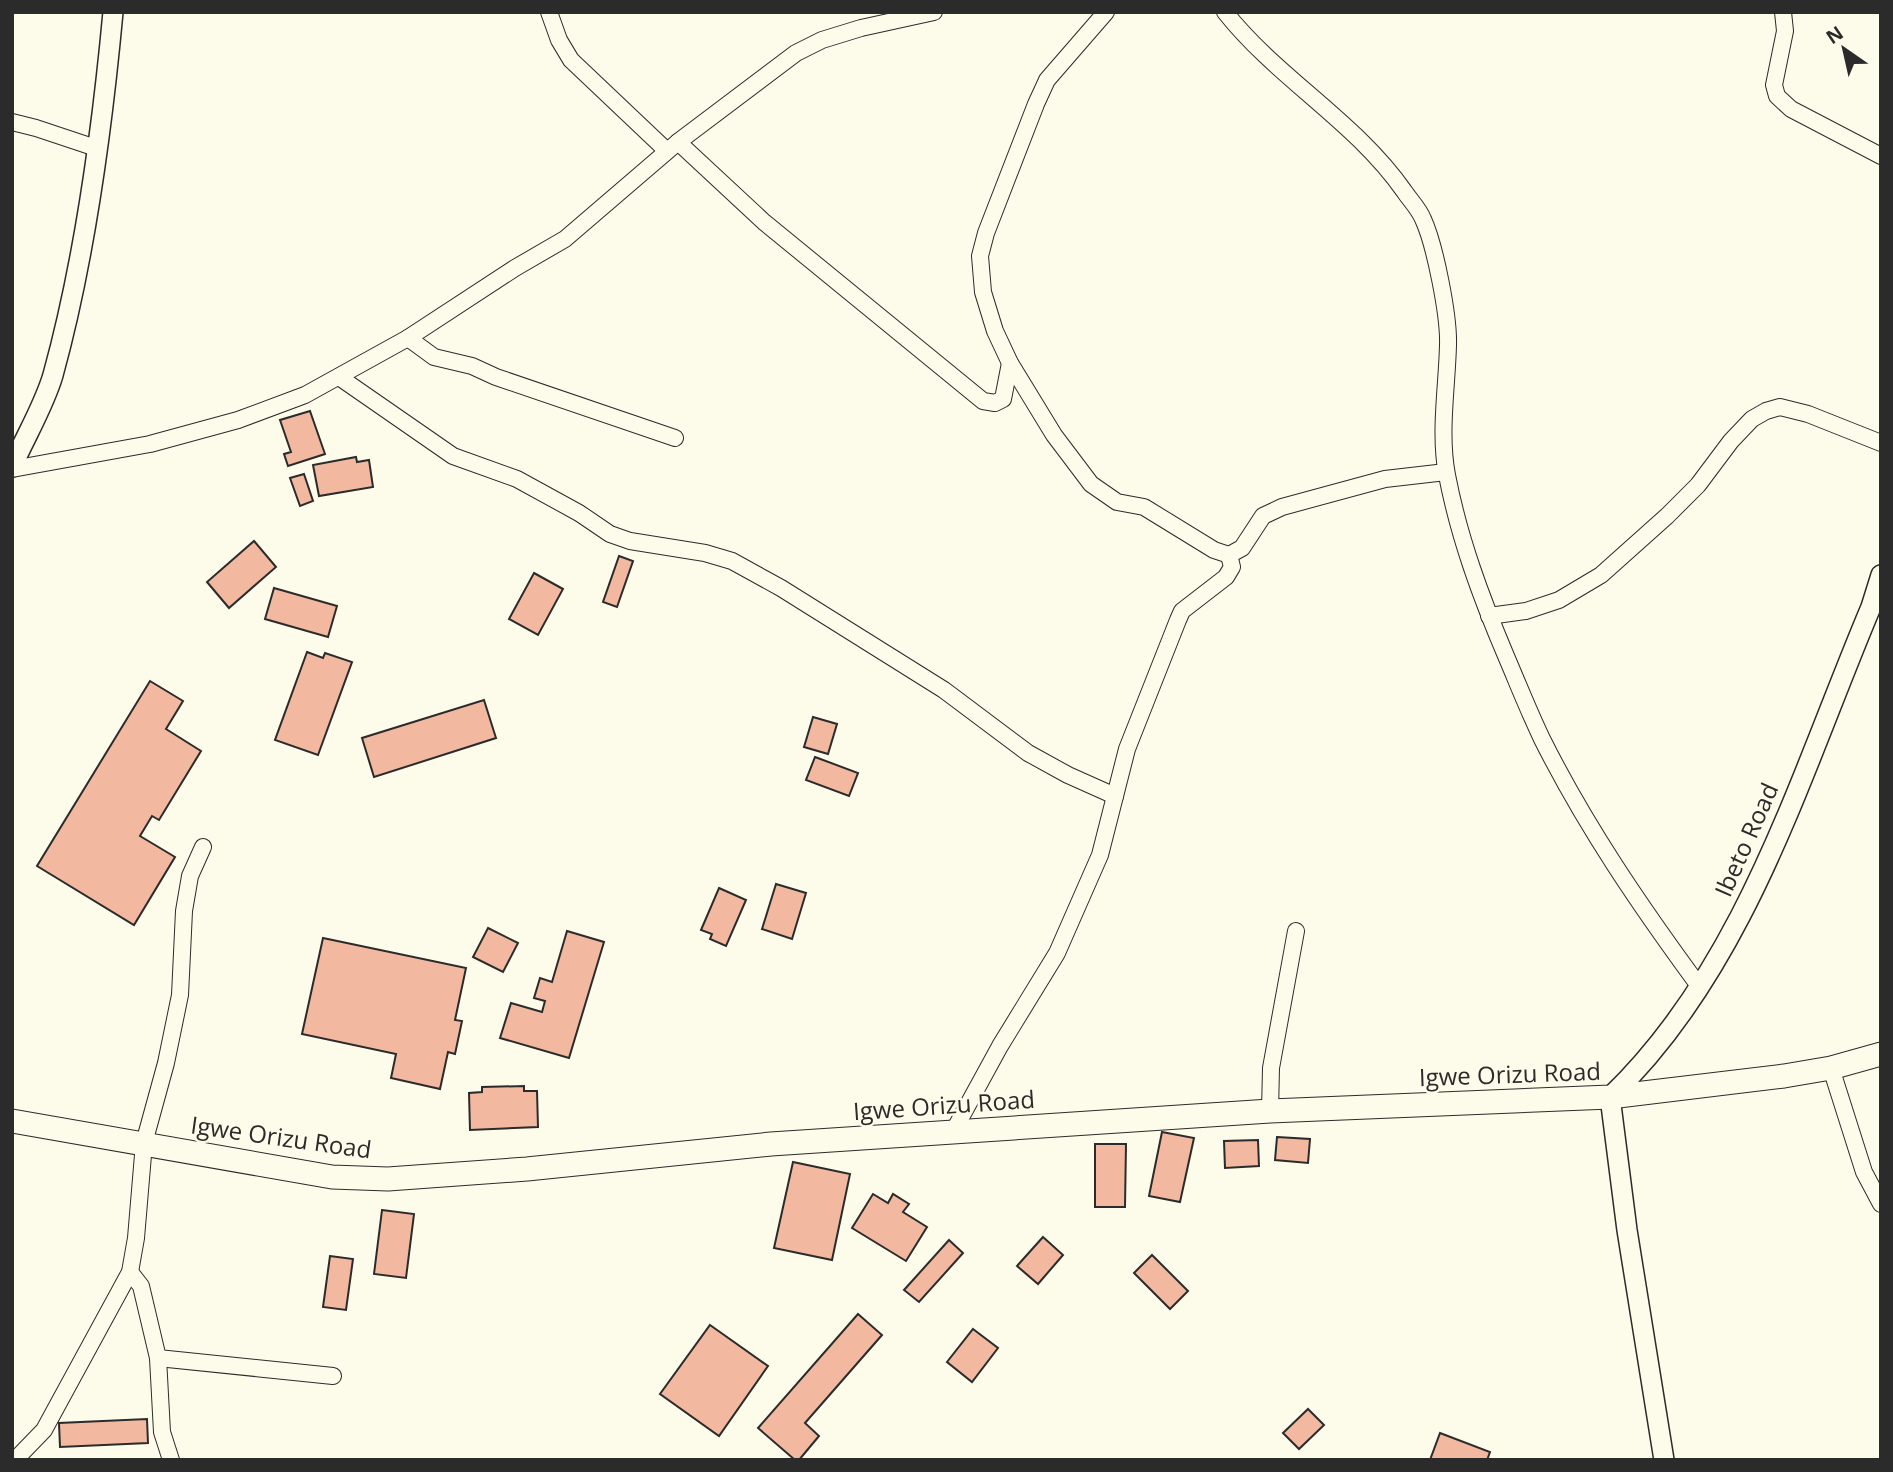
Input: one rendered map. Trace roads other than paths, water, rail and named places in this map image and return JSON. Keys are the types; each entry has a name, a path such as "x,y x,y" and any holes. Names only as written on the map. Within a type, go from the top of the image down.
{"main road":[{"name":"Igwe Orizu Road","path":"12,1121 332,1177 388,1179 527,1169 771,1144 1270,1111 1610,1097 1784,1076 1831,1068 1881,1054"}],"street":[{"path":"12,468 52,377 71,296 96,148 113,12"},
{"path":"549,12 559,40 571,60 983,401 995,403 1003,399 1010,363"},
{"path":"12,468 150,444 238,420 305,395 408,338 515,268 565,239 673,146 796,53 822,40 861,28 934,12"},
{"path":"1106,12 1047,80 986,233 980,256 983,292 995,331 1010,363 1054,435 1091,484 1117,502 1144,507 1214,550 1229,555 1242,548 1263,516 1282,507 1385,479 1446,472"},
{"path":"1225,12 1242,34 1357,137 1394,177 1423,218 1438,271 1448,341 1446,472 1464,548 1489,616 1541,736 1571,794 1636,900 1699,986"},
{"path":"1783,12 1786,31 1774,85 1777,96 1791,108 1881,156"},
{"path":"12,122 96,148"},
{"path":"408,338 434,357 472,366 496,377 675,438"},
{"path":"339,377 453,456 517,479 579,513 610,534 630,541 705,553 732,561 781,588 944,691 1028,753 1115,796"},
{"path":"1489,616 1526,611 1559,600 1601,575 1667,516 1698,485 1731,441 1752,419 1766,411 1780,407 1808,414 1881,443"},
{"path":"953,1132 1000,1046 1057,953 1100,855 1128,750 1182,611 1226,578 1232,567 1229,555"},
{"name":"Ibeto Road","path":"1610,1097 1640,1069 1671,1028 1742,914 1876,608 1881,575"},
{"path":"15,1460 44,1430 130,1272 136,1238 144,1143 166,1063 180,995 184,911 190,876 204,847"},
{"path":"1270,1111 1271,1068 1296,931"},
{"path":"1831,1068 1864,1172 1881,1204"},
{"path":"1610,1097 1627,1230 1664,1460"},
{"path":"130,1272 141,1286 158,1358 162,1432 171,1460"},
{"path":"158,1358 333,1376"}]}
